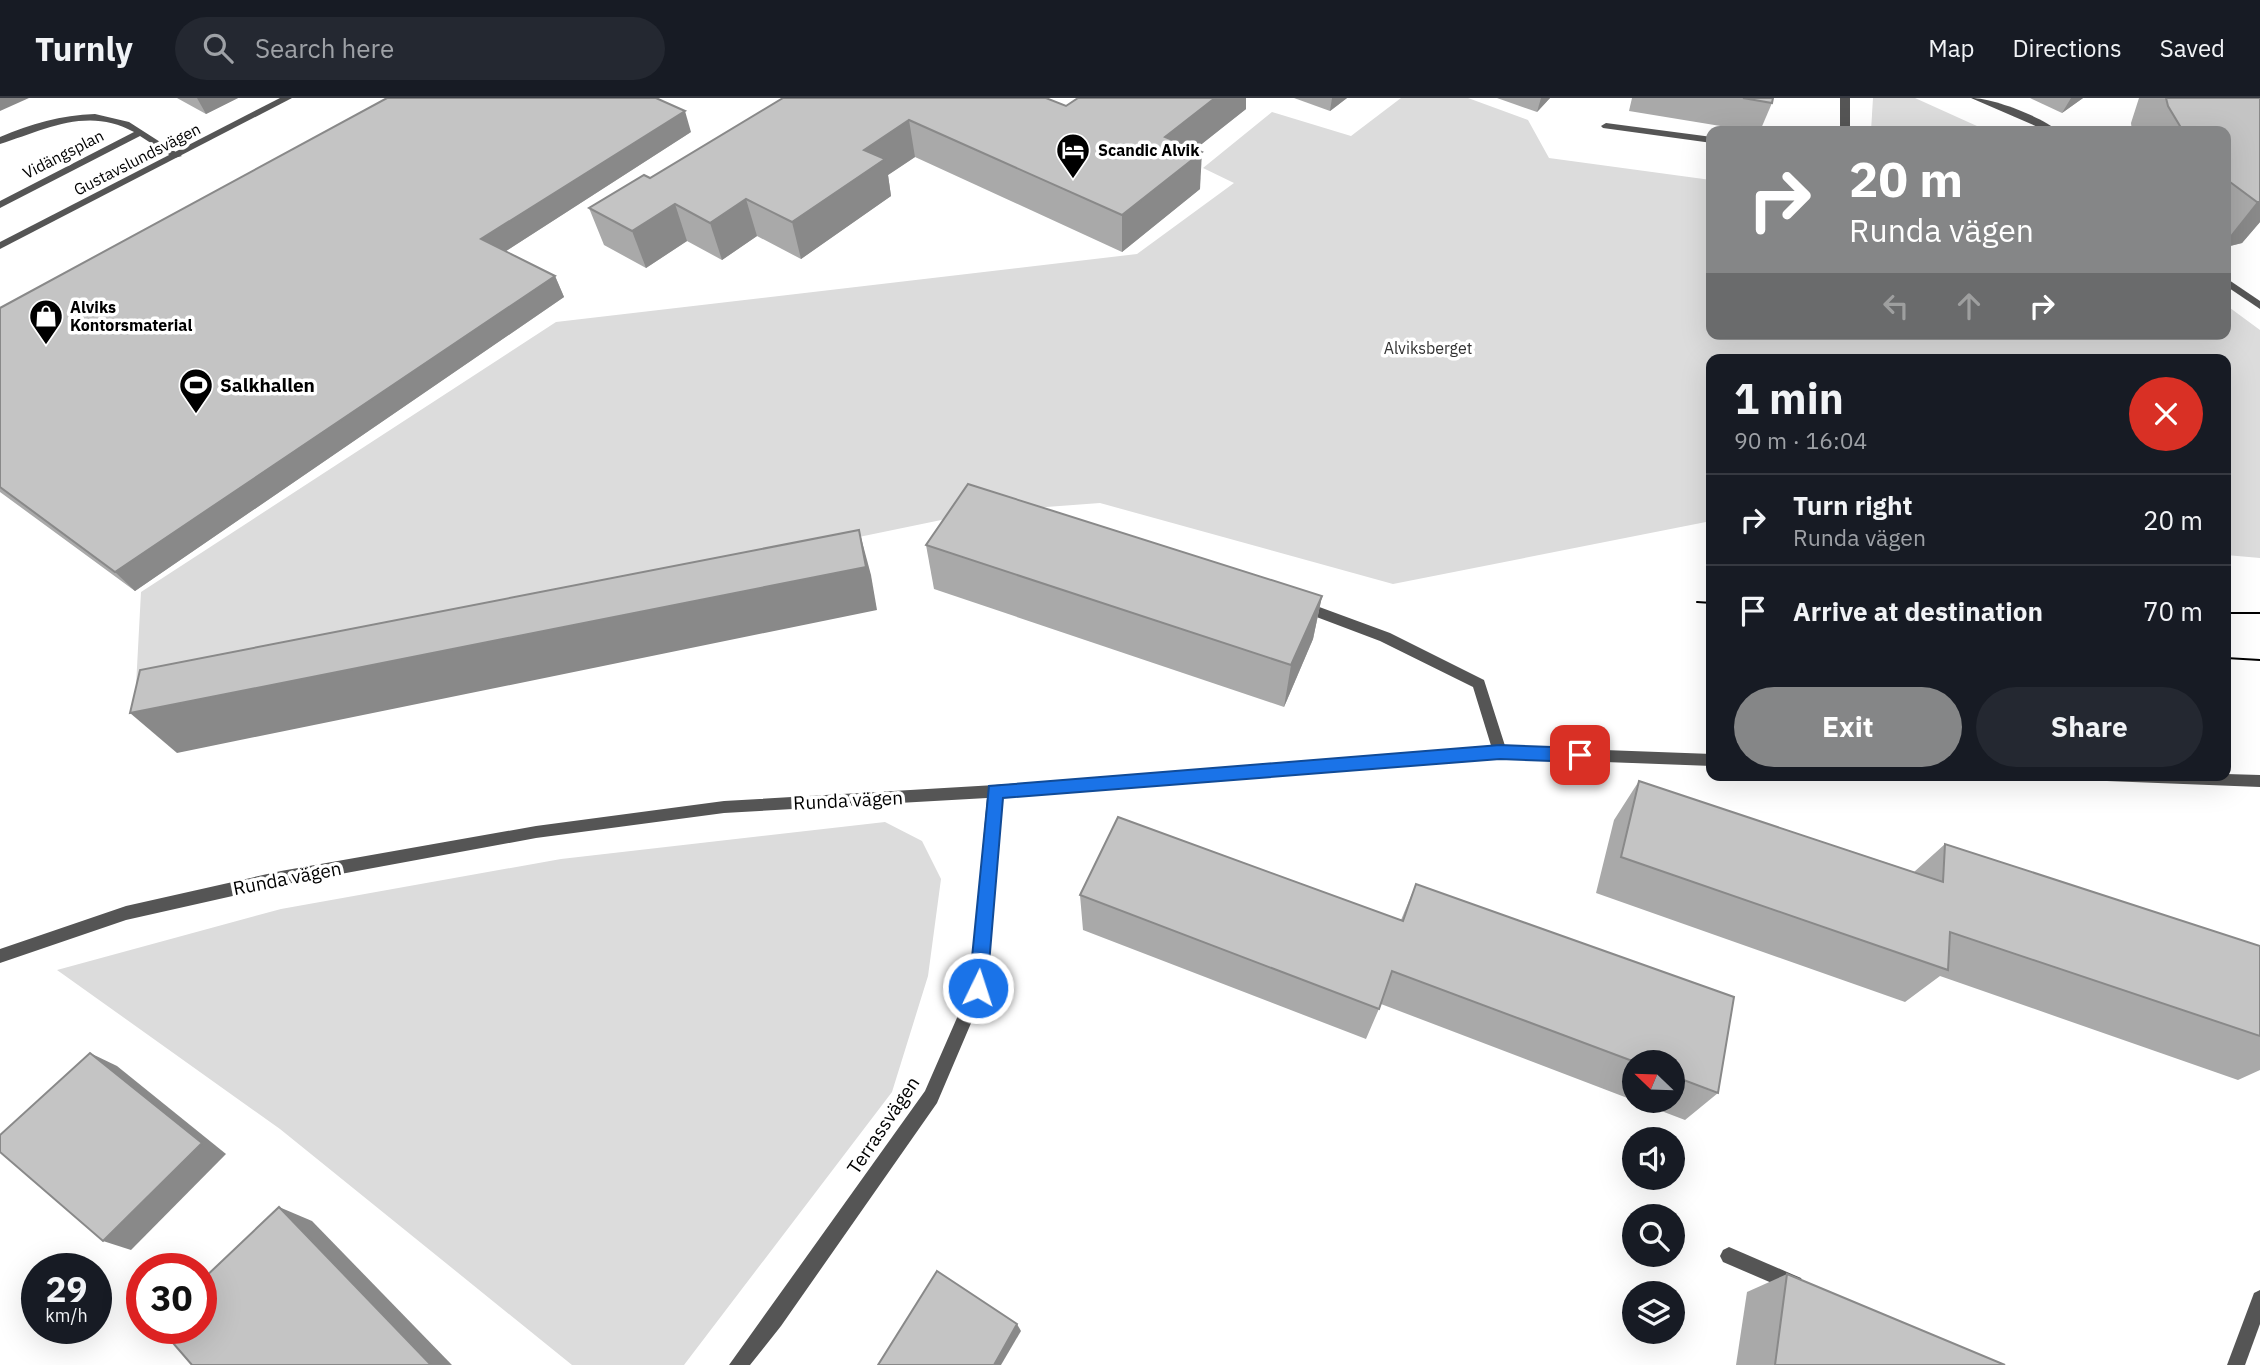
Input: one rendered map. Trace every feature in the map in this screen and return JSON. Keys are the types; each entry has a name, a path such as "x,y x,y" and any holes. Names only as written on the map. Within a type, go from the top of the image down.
{"street":[{"name":"Gustavslundsvägen","path":"0,246 287,98"},
{"path":"1845,98 1845,126"},
{"path":"1976,98 2046,126"},
{"name":"Vidängsplan","path":"1,141 41,125 73,119 113,121 141,132 177,156"},
{"path":"1606,125 1706,139"},
{"name":"Vidängsplan","path":"0,205 141,132"},
{"path":"2231,285 2260,306"},
{"path":"1295,603 1385,638 1479,684 1500,752"},
{"name":"Runda vägen","path":"0,956 126,913 281,878 536,832 724,807 995,791 1500,752 1706,760"},
{"path":"2231,780 2260,781"},
{"name":"Terrassvägen","path":"737,1365 774,1319 930,1097 978,988 995,791"},
{"path":"1729,1256 1816,1292"},
{"path":"2236,1365 2260,1298"}],"green space":[{"name":"Alviksberget","path":"1401,98 1468,98 1528,120 1549,158 1706,179 1706,340 2231,340 2231,309 2260,330 2260,558 2231,555 2231,354 1706,354 1706,522 1393,584 1100,503 980,512 136,686 141,592 556,322 1137,254 1234,183 1203,168 1272,112 1351,136"},
{"path":"1873,98 1915,98 1977,126 1871,126"},
{"path":"885,822 922,841 941,879 928,976 892,1092 684,1365 572,1365 280,1129 57,970 281,909 561,859"}],"building":[{"name":"Salkhallen","path":"387,98 656,98 685,111 481,239 555,276 115,572 0,487 0,308"},
{"path":"783,98 1046,98 1066,106 1078,98 1215,98 1165,137 1202,152 1122,215 909,120 864,150 885,159 792,222 746,199 710,223 675,204 632,231 589,208 644,175 650,178"},
{"path":"1743,98 1773,98 1772,103"},
{"path":"2166,98 2260,98 2260,202 2231,183 2231,126 2180,126"},
{"path":"968,484 1322,596 1291,665 926,545"},
{"path":"859,530 866,567 130,713 140,670"},
{"path":"1639,781 1943,882 1945,844 2260,946 2260,1036 1950,932 1948,970 1621,857"},
{"path":"1118,817 1403,921 1416,884 1734,997 1718,1093 1685,1081 1685,1050 1622,1050 1622,1057 1392,971 1379,1009 1080,895"},
{"path":"90,1053 202,1143 103,1241 0,1152 0,1135"},
{"path":"279,1207 431,1365 192,1365 174,1344 217,1344 217,1266"},
{"path":"937,1271 1017,1324 994,1365 878,1365"},
{"path":"1787,1274 2005,1365 1775,1365"}],"tram line":[{"path":"1697,602 1706,603"},
{"path":"2231,613 2260,613"},
{"path":"2231,658 2260,660"}],"place":[{"name":"Scandic Alvik","path":"1073,180"},
{"name":"Alviks Kontorsmaterial","path":"46,346"},
{"name":"Salkhallen","path":"196,415"}],"route":[{"path":"978,988 995,791 1500,752 1580,755"}]}
